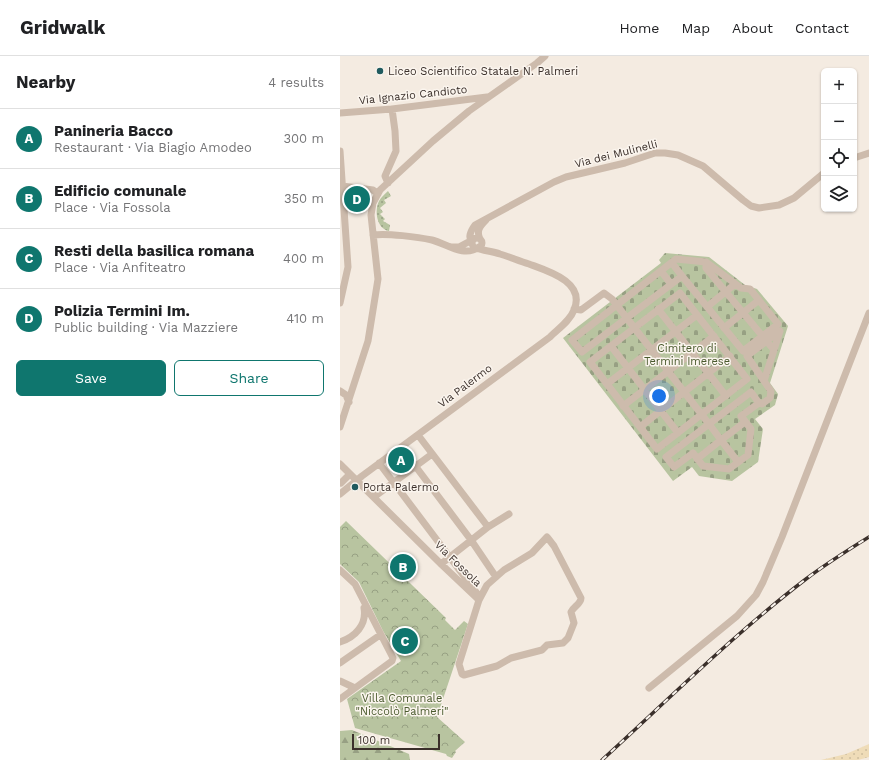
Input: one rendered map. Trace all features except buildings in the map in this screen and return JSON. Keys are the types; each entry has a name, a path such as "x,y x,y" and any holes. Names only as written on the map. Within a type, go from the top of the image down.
{"street":[{"path":"532,66 539,56"},
{"path":"340,428 368,340 378,282 371,215 373,203 378,194 388,183 433,141 469,111 544,56"},
{"name":"Via Ignazio Candioto","path":"340,113 392,109 489,97"},
{"path":"465,101 468,101 471,105 469,111"},
{"path":"388,183 385,176 396,151 396,131 392,109"},
{"path":"340,151 348,267 340,303"},
{"name":"Via dei Mulinelli","path":"477,244 480,228 491,216 560,179 625,163 655,153 678,155 703,166 751,206 759,208 779,205 794,198 821,176"},
{"path":"857,157 869,153"},
{"path":"342,186 373,190 378,194"},
{"path":"373,235 383,234 433,240 458,251 466,251 477,244"},
{"path":"449,247 477,244"},
{"name":"Via Palermo","path":"342,485 357,480 550,337 570,316 574,309 576,301 575,293 571,286 561,278 550,271 477,244"},
{"path":"682,276 582,352 572,340 676,259 706,262 741,288 750,289 778,324 747,356 771,391 770,398 762,404 759,403 741,416 751,429 748,455 729,469 703,466 693,453 674,467 666,457 751,392 759,403"},
{"path":"706,262 706,268 774,350"},
{"path":"672,263 743,351 780,331 764,381"},
{"path":"661,271 671,284"},
{"path":"707,307 735,284"},
{"path":"574,309 581,310 604,293 612,299 738,462"},
{"path":"680,293 747,379 657,449 590,362 658,309 680,293"},
{"path":"724,328 759,300"},
{"path":"658,309 726,396"},
{"path":"649,688 737,616 756,595 782,537 869,313"},
{"path":"607,384 697,315"},
{"path":"623,406 714,336"},
{"path":"611,346 678,433"},
{"path":"640,427 730,356"},
{"path":"340,391 346,394 349,402"},
{"path":"697,459 745,422"},
{"path":"418,435 488,527"},
{"path":"379,463 450,556 480,599 487,585 496,576 471,540 401,447"},
{"path":"374,497 432,454"},
{"name":"Via Fossola","path":"340,464 441,564 480,599 460,664 462,674 464,675 497,666 511,658 542,650 547,645 566,641 574,623 571,612 572,609 580,602 581,598 554,546 547,537 532,553 496,576"},
{"path":"340,494 342,485 350,474"},
{"path":"441,564 488,527 509,514"},
{"path":"340,570 354,584 393,657 392,661 340,699"},
{"path":"340,642 351,637 361,626 364,618 364,604"},
{"path":"340,663 380,635"},
{"path":"340,681 355,688"}],"green space":[{"path":"388,191 391,196 384,200 386,203 380,208 383,212 380,214 385,219 383,221 390,225 389,231 385,230 379,223 377,214 379,201"},
{"name":"Cimitero di Termini Imerese","path":"665,253 709,257 745,285 757,289 788,326 770,383 778,394 775,405 755,419 763,429 758,462 732,481 699,476 692,467 673,481 563,338 661,263 659,260"},
{"name":"Villa Comunale \"Niccolò Palmeri\"","path":"346,521 446,618 445,620 455,630 464,621 468,624 437,717 465,742 455,751 456,752 452,758 446,754 355,728 347,699 401,661 383,631 359,582 340,564 340,527"},
{"path":"352,730 409,754 410,760 340,760 340,731"}],"sand":[{"path":"869,744 869,757 858,760 821,760 846,754"}],"railway":[{"path":"602,760 727,644 779,600 821,568 869,537"}],"place":[{"name":"Liceo Scientifico Statale N. Palmeri","path":"380,71"},
{"name":"Polizia Termini Im.","path":"357,199"},
{"name":"Panineria Bacco","path":"401,460"},
{"name":"Porta Palermo","path":"355,487"},
{"name":"Edificio comunale","path":"403,567"},
{"name":"Resti della basilica romana","path":"405,641"}]}
